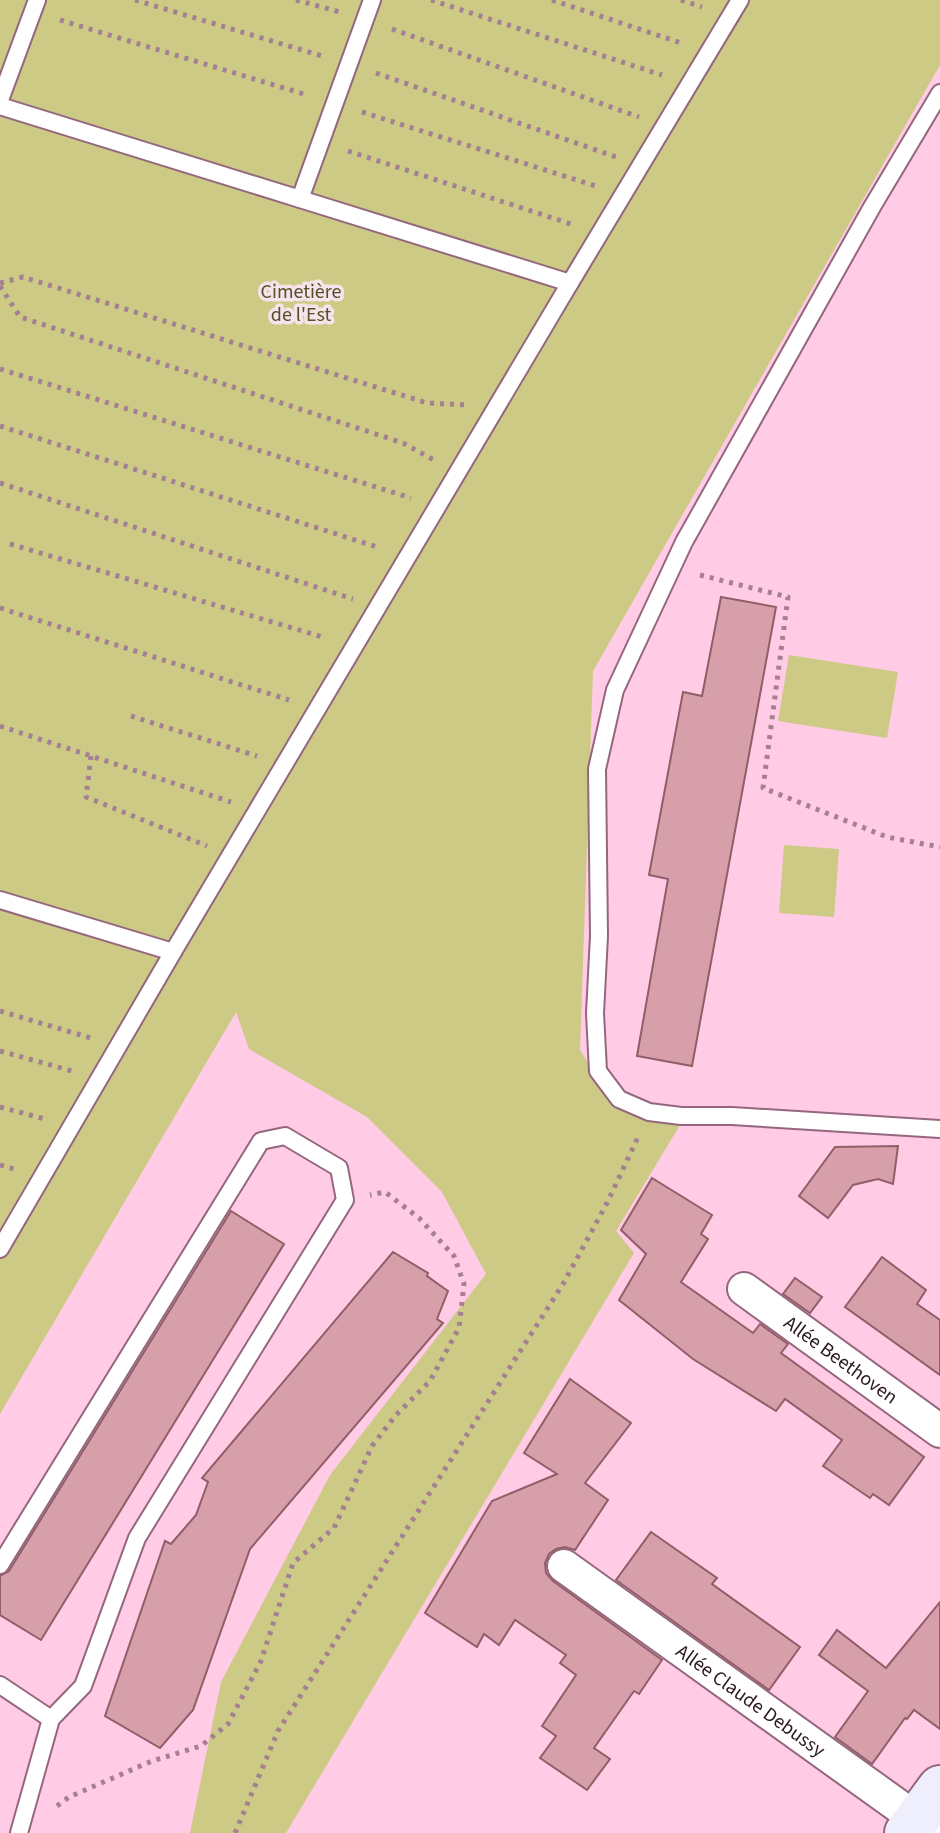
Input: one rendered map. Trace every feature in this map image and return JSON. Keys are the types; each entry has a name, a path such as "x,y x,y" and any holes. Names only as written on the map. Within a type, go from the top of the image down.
{"street":[{"name":"Allée Beethoven","path":"744,1289 940,1431"},
{"name":"Allée Claude Debussy","path":"564,1566 925,1818"}],"lane":[{"path":"300,199 352,64 372,0"},
{"path":"0,1249 436,505 740,0"},
{"path":"35,6 0,103 570,283"},
{"path":"940,93 684,542 615,690 597,769 599,936 595,1013 598,1071 619,1099 649,1112 940,1129"},
{"path":"0,900 173,952"},
{"path":"0,1565 261,1141 285,1136 339,1168 345,1200 137,1538 83,1686 51,1719 21,1828"},
{"path":"0,1685 51,1719"}],"path":[{"path":"135,0 352,64 641,165"},
{"path":"296,0 365,19 648,120"},
{"path":"431,0 690,84"},
{"path":"552,0 709,52"},
{"path":"35,6 623,195"},
{"path":"320,142 599,233"},
{"path":"456,473 403,443 20,317 0,285 23,277 427,403 495,407"},
{"path":"0,369 436,505"},
{"path":"0,426 406,556"},
{"path":"0,483 354,599"},
{"path":"10,544 354,647"},
{"path":"672,568 788,597 763,788 887,837 940,847"},
{"path":"0,608 317,709"},
{"path":"131,716 284,765"},
{"path":"0,726 257,810"},
{"path":"91,756 86,797 231,856"},
{"path":"0,1011 118,1046"},
{"path":"0,1051 100,1079"},
{"path":"0,1107 71,1126"},
{"path":"235,1833 278,1731 563,1284 607,1203 649,1112"},
{"path":"21,1828 41,1818 69,1797 152,1761 201,1746 228,1724 261,1661 293,1563 334,1528 372,1446 395,1416 430,1381 459,1328 464,1284 454,1256 419,1218 385,1192 345,1200"}],"green space":[{"name":"Cimetière de l'Est","path":"0,0 940,0 940,65 593,671 580,1050 609,1091 631,1110 661,1122 680,1125 616,1231 634,1253 286,1833 190,1833 221,1682 330,1475 486,1274 442,1192 367,1117 249,1049 236,1012 0,1414"},
{"path":"789,655 898,672 887,738 778,721"},
{"path":"784,845 839,849 834,917 779,913"}],"building":[{"path":"721,597 776,607 692,1066 637,1056 668,879 649,875 683,692 702,696"},
{"path":"898,1146 893,1184 878,1179 853,1185 828,1218 799,1196 835,1147"},
{"path":"652,1178 712,1215 701,1234 708,1239 681,1282 753,1333 760,1324 788,1344 781,1353 924,1457 889,1505 873,1494 870,1498 823,1466 842,1440 785,1399 776,1411 693,1359 619,1300 646,1254 621,1230"},
{"path":"231,1211 284,1244 41,1640 0,1615 0,1576 9,1571"},
{"path":"393,1252 428,1273 427,1276 448,1291 437,1319 443,1323 250,1549 193,1710 160,1748 105,1716 165,1541 171,1544 196,1515 208,1482 202,1478"},
{"path":"882,1257 926,1290 917,1304 940,1320 940,1375 845,1307"},
{"path":"795,1278 822,1297 810,1313 783,1294"},
{"path":"570,1379 631,1423 585,1483 608,1500 575,1550 565,1547 549,1554 545,1563 546,1573 662,1660 639,1694 634,1691 594,1748 610,1759 587,1790 540,1758 556,1736 542,1726 576,1675 560,1663 566,1655 515,1620 499,1645 484,1634 477,1647 425,1613 492,1501 557,1474 524,1453"},
{"path":"651,1532 717,1578 712,1584 800,1647 769,1690 616,1580"},
{"path":"940,1602 940,1729 914,1710 872,1764 835,1737 868,1691 819,1655 837,1630 886,1668"}]}
